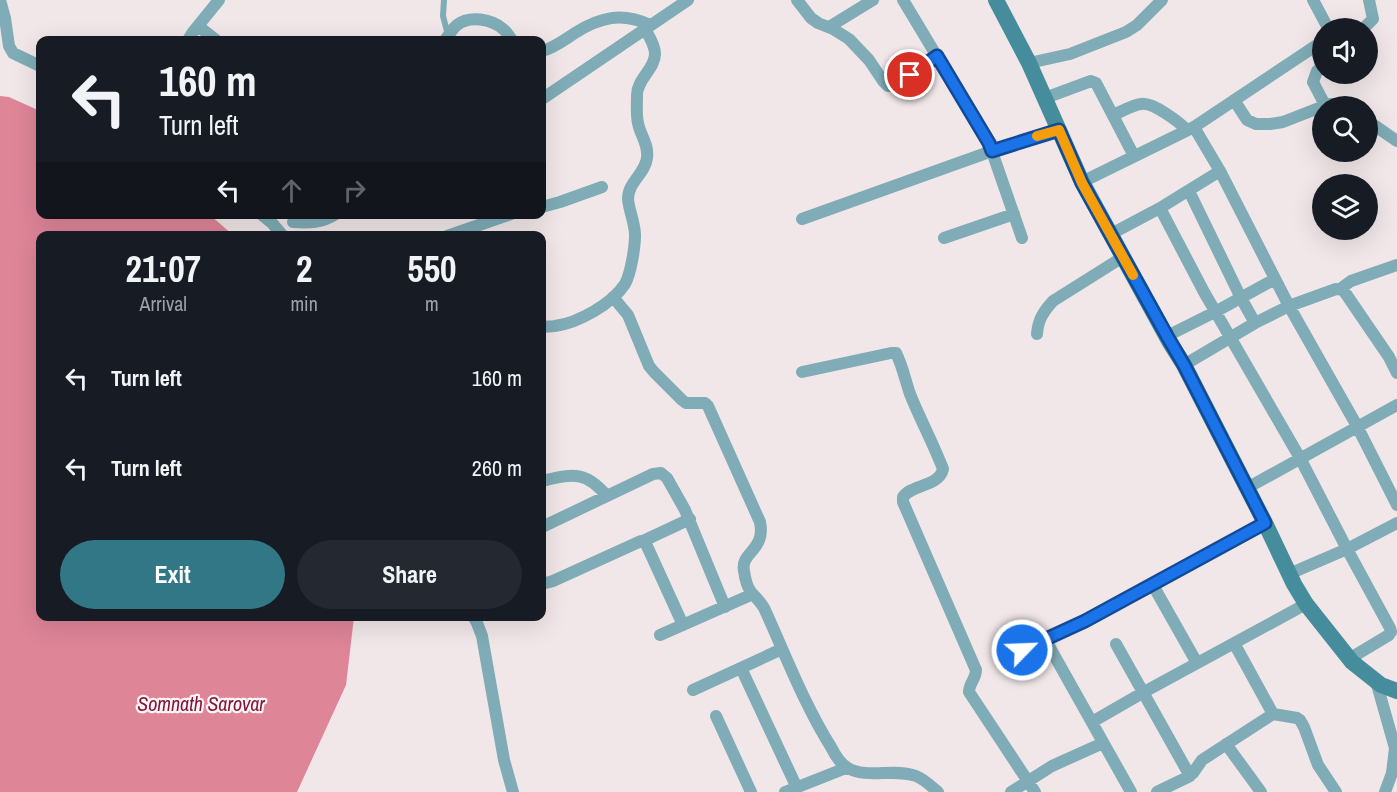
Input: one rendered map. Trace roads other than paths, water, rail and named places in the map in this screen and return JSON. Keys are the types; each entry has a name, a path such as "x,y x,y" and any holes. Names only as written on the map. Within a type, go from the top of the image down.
{"street":[{"path":"0,0 5,18 5,48 36,64"},
{"path":"191,36 219,0"},
{"path":"546,96 688,0"},
{"path":"797,0 811,18 841,33 862,51 888,86 897,84 937,56"},
{"path":"829,27 873,0"},
{"path":"903,0 989,143 1022,238"},
{"path":"996,0 1029,63 1082,183 1184,365 1306,604 1349,659 1376,681 1397,691"},
{"path":"1313,0 1323,18"},
{"path":"1369,0 1373,18"},
{"path":"1029,63 1070,54 1117,37 1132,28 1156,2"},
{"path":"546,49 580,29 612,17 624,17 643,22 647,27 655,55 638,86 637,93 638,122 647,146 647,162 629,191 628,201 636,232 626,283 613,297 593,312 576,320 546,327"},
{"path":"449,36 458,24 472,19 495,23 509,36"},
{"path":"198,26 211,36"},
{"path":"1082,183 1191,128 1312,48"},
{"path":"1045,98 1094,81 1134,156"},
{"path":"1234,100 1247,120 1256,124 1283,122 1312,110"},
{"path":"1113,115 1138,104 1145,104 1191,128 1220,171 1289,306 1357,426 1397,505"},
{"path":"1378,128 1397,141"},
{"path":"801,219 992,151 1059,130"},
{"path":"1111,234 1160,208 1220,171"},
{"path":"546,206 602,187"},
{"path":"1189,191 1240,298 1255,324"},
{"path":"1160,208 1215,312 1300,458 1390,628 1389,635 1349,659"},
{"path":"944,238 1014,214"},
{"path":"267,219 279,231"},
{"path":"286,231 295,219"},
{"path":"299,219 311,223 326,219"},
{"path":"462,231 496,219"},
{"path":"1037,334 1039,320 1044,310 1053,301 1123,257"},
{"path":"1184,365 1289,306 1340,289 1350,282 1397,265"},
{"path":"1167,336 1275,279"},
{"path":"1340,289 1344,291 1393,355 1397,373"},
{"path":"613,297 628,315 654,372 686,403 705,403 708,406 762,531 758,545 747,557 743,567 748,588 764,608 807,705 837,758 846,768 857,772 917,776 938,792"},
{"path":"802,372 891,353 896,353 899,358 909,393 942,469 942,474 935,480 906,493 903,502 976,670 969,692 1035,792"},
{"path":"1247,488 1397,405"},
{"path":"546,525 653,474 662,473 690,519 725,607"},
{"path":"546,480 562,476 585,477 597,484 607,496"},
{"path":"546,583 690,519"},
{"path":"1022,650 1085,621 1154,585 1157,581 1265,523"},
{"path":"1289,574 1347,549 1397,523"},
{"path":"643,541 683,625"},
{"path":"1154,585 1197,663"},
{"path":"660,635 753,594"},
{"path":"1092,722 1306,604"},
{"path":"476,621 482,636 504,760 513,792"},
{"path":"1234,643 1273,714"},
{"path":"1116,644 1190,776"},
{"path":"1049,646 1131,792"},
{"path":"693,690 782,649"},
{"path":"741,668 791,790 846,768"},
{"path":"1376,681 1394,744 1395,756 1385,792"},
{"path":"1157,792 1190,776 1202,760 1273,714 1296,718 1302,722 1318,765 1336,792"},
{"path":"716,716 751,792"},
{"path":"1011,792 1052,766 1103,742"},
{"path":"1226,744 1261,792"}],"lane":[{"path":"444,0 443,16 447,36"}],"water":[{"name":"Somnath Sarovar","path":"0,96 9,97 36,109 36,219 215,219 228,231 36,231 36,621 354,621 346,685 297,792 0,792"}]}
